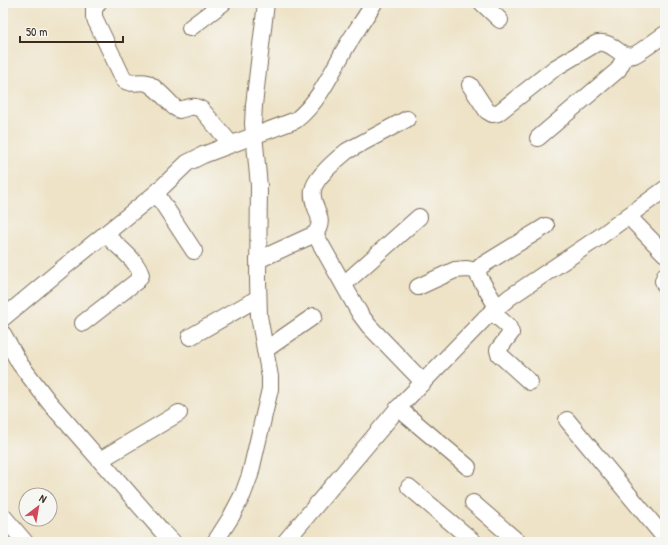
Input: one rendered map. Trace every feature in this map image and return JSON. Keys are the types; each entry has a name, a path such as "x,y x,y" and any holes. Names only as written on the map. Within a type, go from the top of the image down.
{"street":[{"path":"98,3 94,9 94,17 124,80 131,83 147,83 179,110 191,106 197,106 231,144"},
{"path":"190,28 223,3"},
{"path":"215,542 231,517 243,494 250,475 270,389 270,377 259,316 259,193 253,124 266,3"},
{"path":"3,318 156,193 194,158 296,120 319,95 351,39 374,3"},
{"path":"482,3 500,20"},
{"path":"470,85 487,111 492,114 498,113 555,68 597,43 608,43 617,51 626,55 634,55 665,34"},
{"path":"538,138 618,70 626,55"},
{"path":"258,260 315,234 321,223 313,199 313,191 316,183 338,158 347,151 407,119"},
{"path":"285,542 398,408 495,309 510,297 598,238 665,189"},
{"path":"156,193 194,251"},
{"path":"344,284 419,216"},
{"path":"628,216 665,254"},
{"path":"530,382 499,354 498,350 500,346 512,333 495,309 479,277 478,271 481,266 546,226"},
{"path":"83,323 137,281 140,275 139,270 134,263 105,234"},
{"path":"315,234 369,326 423,382"},
{"path":"418,287 455,270 467,269 478,271"},
{"path":"665,276 663,281 665,286"},
{"path":"190,337 258,298"},
{"path":"265,350 314,316"},
{"path":"3,334 20,364 49,402 173,542"},
{"path":"398,408 468,467"},
{"path":"100,460 179,413"},
{"path":"567,420 660,538"},
{"path":"409,487 474,542"},
{"path":"473,503 518,542"},
{"path":"3,516 25,542"}]}
